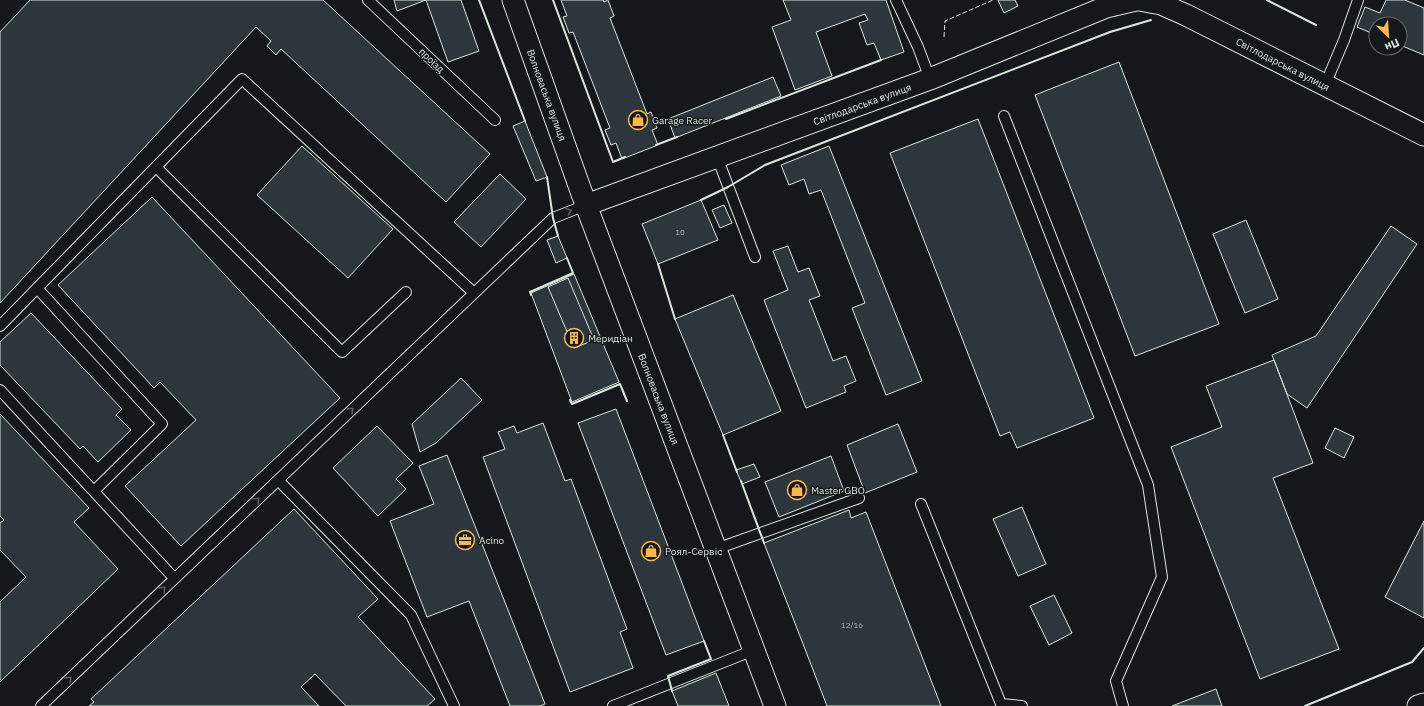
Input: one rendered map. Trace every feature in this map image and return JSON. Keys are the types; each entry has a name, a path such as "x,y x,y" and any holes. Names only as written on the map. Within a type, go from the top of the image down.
{"street":[{"name":"Волноваська вулиця","path":"513,0 586,205 775,706"},
{"name":"Світлодарська вулиця","path":"586,205 930,79 1106,7 1136,0"},
{"name":"Світлодарська вулиця","path":"1139,0 1160,4 1186,15 1424,135"},
{"path":"1418,706 1424,704"}],"lane":[{"name":"проїзд","path":"368,0 495,120"},
{"path":"896,0 918,47 930,79"},
{"path":"1325,85 1358,0"},
{"path":"0,326 242,79 474,292"},
{"path":"1004,116 1148,484 1162,577 1116,681 1123,706"},
{"path":"717,157 755,257"},
{"path":"156,166 342,352 406,292"},
{"path":"41,706 553,218 586,205"},
{"path":"38,288 162,424 94,491"},
{"path":"0,390 174,578"},
{"path":"278,480 411,615 454,706"},
{"path":"716,549 859,498"},
{"path":"920,504 1002,704 1022,706"},
{"path":"612,706 754,650"}],"building":[{"path":"30,0 323,0 490,154 446,202 281,49 276,55 267,46 271,41 256,27 0,303 0,32"},
{"path":"394,0 426,0 397,11"},
{"path":"426,0 461,0 479,51 448,62"},
{"path":"561,0 603,0 604,2 608,0 614,16 610,18 647,114 651,112 657,128 652,130 658,145 622,159 616,143 611,145 605,130 610,128 573,32 569,33 563,17 567,16"},
{"path":"783,0 886,0 904,52 881,60 874,43 867,45 859,23 868,20 865,14 816,32 832,76 795,90 772,27 791,20"},
{"path":"998,0 1015,0 1018,6 1004,13"},
{"path":"1386,0 1405,0 1424,8 1424,55 1408,48 1408,16 1368,16 1368,32 1357,27 1365,7 1380,13"},
{"path":"1119,62 1219,324 1135,356 1035,95"},
{"path":"773,77 781,96 675,138 668,119"},
{"path":"978,119 1094,418 1017,448 1010,432 1000,436 890,153"},
{"path":"525,121 547,177 536,181 513,126"},
{"path":"302,146 393,229 348,278 257,195"},
{"path":"829,146 922,381 886,395 852,308 865,303 821,190 809,194 804,179 789,185 781,165"},
{"path":"500,174 526,199 481,247 454,222"},
{"path":"152,197 340,398 181,546 125,486 196,420 160,382 154,388 58,285"},
{"path":"701,200 718,240 658,264 642,224"},
{"path":"724,205 732,223 720,228 712,210"},
{"path":"1246,220 1278,299 1245,313 1213,234"},
{"path":"1391,226 1417,244 1307,408 1287,394 1272,355 1316,336"},
{"path":"558,236 567,258 556,263 547,240"},
{"path":"788,246 798,272 809,268 820,296 809,300 833,361 846,356 856,381 844,386 846,392 806,408 764,300 788,290 773,251"},
{"name":"Меридіан","path":"574,274 619,382 572,402 531,293"},
{"path":"568,278 594,340 574,348 548,287"},
{"path":"733,295 781,411 723,435 675,319"},
{"path":"31,313 122,409 116,415 131,430 98,462 83,446 80,449 0,365 0,342"},
{"path":"1274,360 1313,463 1273,478 1339,649 1260,679 1171,447 1222,427 1206,386"},
{"path":"461,378 482,400 436,443 420,452 412,424"},
{"path":"616,409 704,641 666,655 578,423"},
{"path":"0,414 89,508 74,522 118,569 0,682 0,602 26,577 0,550 0,523 4,520 0,516"},
{"path":"543,423 565,481 571,479 627,629 620,632 633,668 570,692 483,457 505,449 498,432 514,426 517,433"},
{"path":"898,424 917,472 865,493 847,445"},
{"path":"377,426 413,463 396,479 406,489 378,516 333,468"},
{"path":"1335,428 1354,437 1344,458 1325,448"},
{"path":"447,455 545,704 540,706 510,706 469,601 427,617 390,521 434,504 419,466"},
{"path":"831,456 844,491 779,517 765,482"},
{"path":"754,464 760,477 742,484 736,470"},
{"path":"1022,507 1046,564 1018,576 993,519"},
{"path":"294,509 378,599 358,617 435,699 427,706 346,706 315,674 301,687 319,706 89,706 94,702 91,699"},
{"path":"849,510 851,518 866,512 941,706 827,706 764,543"},
{"path":"1424,521 1424,618 1385,597"},
{"path":"1054,595 1072,633 1049,645 1030,606"},
{"path":"716,673 729,706 678,706 672,691"},
{"path":"1216,689 1222,706 1172,706"}],"fence":[{"path":"944,37 945,21 993,0"}],"wall":[{"path":"479,0 525,121"},
{"path":"553,0 613,162 625,157"},
{"path":"1267,0 1316,25"},
{"path":"701,200 728,187 765,165 1110,32 1151,20"},
{"path":"726,119 881,60"},
{"path":"656,145 677,137"},
{"path":"547,177 553,218 558,236"},
{"path":"531,295 530,292 573,273 567,258"},
{"path":"658,264 675,319"},
{"path":"570,400 572,404 620,384 627,401"},
{"path":"723,435 737,472"},
{"path":"741,481 764,543"},
{"path":"672,691 668,676 711,659 704,641"},
{"path":"1305,706 1412,662 1424,648"}],"place":[{"name":"Garage Racer","path":"638,120"},
{"name":"Меридіан","path":"574,338"},
{"name":"Master GBO","path":"797,490"},
{"name":"Acino","path":"465,540"},
{"name":"Роял-Сервіс","path":"651,551"}]}
